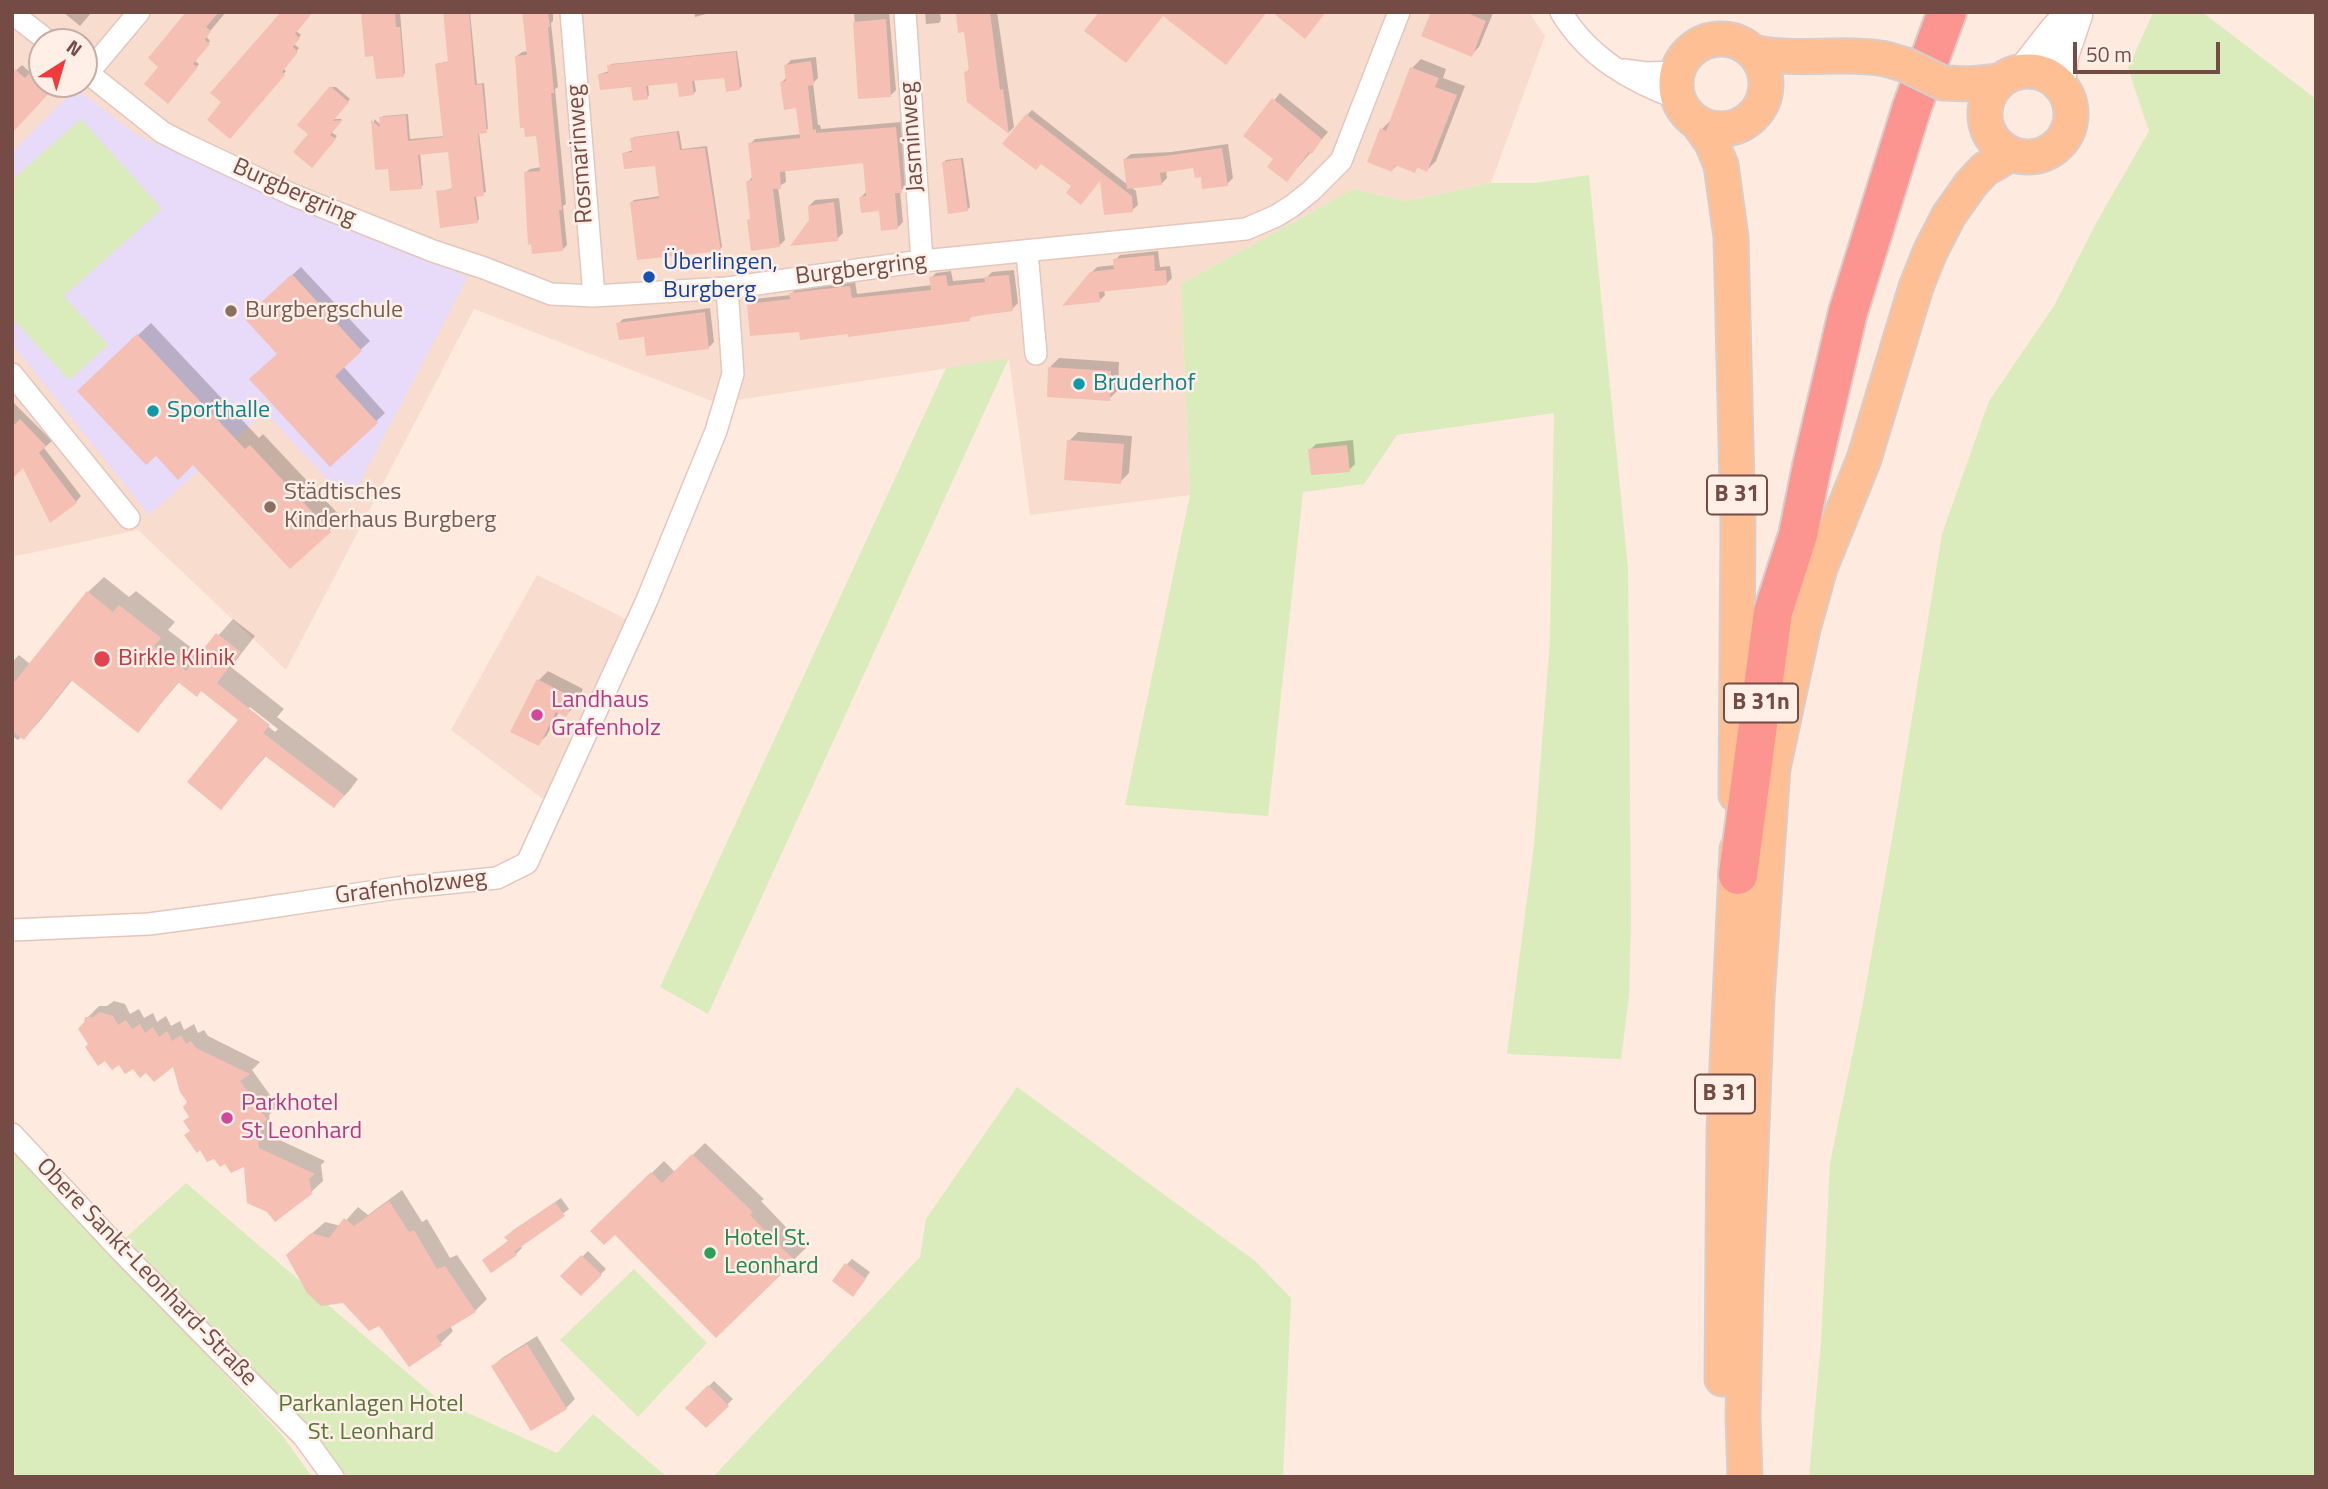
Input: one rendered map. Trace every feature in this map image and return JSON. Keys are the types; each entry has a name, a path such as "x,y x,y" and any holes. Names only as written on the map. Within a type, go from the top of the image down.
{"highway":[{"name":"B 31n","path":"1738,875 1773,612 1798,535 1848,312 1895,159 1947,12"},
{"name":"B 31n","path":"1773,768 1794,611 1798,535"}],"main road":[{"path":"1700,45 1706,25 1706,12"},
{"path":"1735,35 1765,71 1766,94"},
{"path":"1837,56 1783,82 1766,94 1756,114 1738,126 1717,129 1685,98 1686,56 1700,45 1735,35 1791,57 1837,56 1886,60 1906,65 1943,83 1985,121 1993,141 2011,154 2021,157 2042,155 2060,144 2069,125 2070,104 2060,86 2043,74 2011,76 1971,84 1943,83"},
{"path":"1985,121 1987,99 2011,76"},
{"name":"B 31","path":"1685,98 1712,143 1721,166 1731,237 1738,525 1735,751 1738,875 1724,1130 1722,1477"},
{"name":"B 31","path":"1745,1477 1745,1334 1757,997 1773,768 1803,629 1820,568 1864,458 1916,286 1948,215 1985,169 2011,154"}],"street":[{"path":"98,58 139,12"},
{"name":"Rosmarinweg","path":"570,12 594,296"},
{"name":"Jasminweg","path":"905,12 922,261"},
{"name":"Burgbergring","path":"98,81 162,132 293,195 433,251 551,294 594,296 727,288 922,261 1245,229 1276,216 1311,191 1341,161 1399,12"},
{"path":"1561,12 1582,41 1614,68 1646,73 1685,98"},
{"path":"2011,76 2054,30 2075,12"},
{"path":"2060,86 2063,56 2075,12"},
{"path":"12,13 31,28"},
{"path":"1027,252 1036,354"},
{"name":"Grafenholzweg","path":"12,930 149,924 231,914 397,888 497,878 527,863 647,600 716,431 733,374 727,288"},
{"path":"12,374 129,518"},
{"name":"Obere Sankt-Leonhard-Straße","path":"12,1134 123,1253 304,1437 332,1477"}],"shaded area":[{"path":"12,12 1529,12 1545,36 1491,183 1407,201 1353,189 1181,284 1190,495 1030,515 1009,359 717,403 474,309 286,670 138,530 12,557"},
{"name":"Burgbergschule","path":"66,98 89,98 138,136 468,277 349,503 265,412 149,515 12,344 12,152"},
{"path":"537,575 630,621 547,802 451,730"}],"green space":[{"path":"2202,12 2316,99 2316,1477 1809,1477 1821,1342 1830,1163 1862,1008 1942,534 1989,401 2054,306 2095,225 2149,131 2128,68 2153,13"},
{"path":"81,119 162,209 64,296 108,345 69,380 12,318 12,180"},
{"path":"1589,175 1628,569 1631,920 1629,996 1621,1059 1507,1054 1534,845 1550,640 1554,413 1397,435 1364,484 1303,492 1268,816 1125,805 1190,495 1181,284 1353,189 1407,201 1491,183 1535,183"},
{"path":"1009,358 708,1014 660,987 946,368"},
{"path":"1017,1087 1255,1261 1291,1298 1283,1477 713,1477 920,1257 926,1219"},
{"path":"12,1149 282,1435 312,1477 12,1477"},
{"name":"Parkanlagen Hotel St. Leonhard","path":"186,1183 439,1400 557,1453 593,1414 667,1477 342,1477 121,1242"},
{"path":"634,1269 707,1343 638,1417 560,1340"}],"building":[{"path":"186,12 219,12 206,27 211,31 205,40 210,44 193,64 198,67 168,104 144,84 158,67 148,58"},
{"path":"281,12 313,12 295,34 300,38 293,47 298,52 282,72 285,75 230,139 207,120 221,102 210,93"},
{"path":"361,12 395,12 396,27 400,27 404,77 376,79 373,56 365,57"},
{"path":"443,12 469,12 475,85 482,84 487,133 478,134 484,196 474,197 478,223 440,228 436,191 452,189 448,152 418,155 422,189 390,191 388,169 375,170 371,120 380,127 379,117 406,115 408,141 443,137 435,64 448,62"},
{"path":"522,12 548,12 563,251 532,254 531,244 528,245 524,172 540,171 536,136 525,137 524,128 520,128 515,56 527,55"},
{"path":"990,12 1000,90 1003,89 1009,134 967,102 964,72 969,71 964,32 958,33 956,14"},
{"path":"1099,12 1267,12 1226,65 1163,16 1126,63 1084,31"},
{"path":"1272,12 1326,12 1305,39"},
{"path":"1431,12 1465,12 1486,21 1472,57 1421,36"},
{"path":"886,19 891,97 858,99 853,22"},
{"path":"736,52 740,90 726,92 724,78 692,81 694,95 679,97 677,83 646,86 648,99 633,101 631,87 600,90 598,74 608,73 607,65"},
{"path":"811,61 814,85 808,86 813,130 816,129 816,133 896,127 902,193 895,193 898,229 881,231 879,211 861,213 859,197 866,196 863,163 780,172 781,189 773,189 780,247 751,251 747,220 750,219 746,181 752,180 748,143 800,138 796,108 784,110 780,82 786,81 784,65"},
{"path":"12,67 25,78 28,75 28,98 45,98 12,133"},
{"path":"1410,67 1439,78 1435,87 1457,95 1427,172 1417,167 1415,173 1395,165 1392,172 1367,162 1380,128 1386,131"},
{"path":"330,86 349,102 333,121 343,120 330,135 336,139 312,168 293,152 308,134 297,125"},
{"path":"1272,98 1322,139 1287,182 1267,167 1273,159 1243,136"},
{"path":"1026,114 1132,196 1133,212 1104,215 1100,181 1081,205 1066,193 1071,186 1041,164 1036,170 1002,144"},
{"path":"677,132 680,150 705,148 721,251 637,260 630,202 659,198 655,166 624,169 622,153 632,152 630,138"},
{"path":"1222,148 1228,186 1202,189 1201,177 1195,178 1193,168 1160,173 1162,185 1127,189 1123,159"},
{"path":"961,159 968,211 948,214 942,162"},
{"path":"834,202 838,241 790,246 809,220 808,206"},
{"path":"1154,255 1155,271 1166,270 1167,285 1099,292 1100,302 1062,306 1090,272 1114,269 1113,259"},
{"path":"292,274 362,351 335,376 378,423 330,467 249,379 277,354 244,318"},
{"path":"946,275 948,286 985,282 984,277 1009,275 1013,311 970,317 970,321 848,337 848,334 800,340 799,332 750,336 747,304 790,299 789,293 850,286 852,298 931,290 929,277"},
{"path":"705,312 709,349 646,356 644,337 619,340 616,323"},
{"path":"137,334 245,449 250,445 331,532 290,569 193,465 178,480 156,456 146,465 77,391"},
{"name":"Bruderhof","path":"1048,367 1111,371 1110,401 1047,397"},
{"path":"20,419 46,446 39,453 77,503 50,523 23,468 12,479 12,427"},
{"path":"1067,440 1124,444 1121,484 1064,480"},
{"path":"1347,445 1350,472 1311,475 1308,449"},
{"name":"Birkle Klinik","path":"87,591 113,612 119,605 161,638 154,646 186,671 216,633 241,652 217,683 270,725 263,733 344,795 334,808 265,756 221,810 187,782 238,720 201,691 197,697 178,682 138,733 71,680 24,740 12,731 12,685"},
{"name":"Landhaus Grafenholz","path":"537,679 576,699 566,717 556,712 539,746 510,732"},
{"name":"Parkhotel St Leonhard","path":"100,1012 113,1016 118,1025 126,1020 132,1029 140,1024 145,1033 153,1027 159,1037 167,1031 172,1041 181,1035 186,1044 191,1041 196,1048 250,1074 240,1081 267,1119 257,1128 259,1148 315,1174 309,1179 312,1194 275,1222 267,1212 247,1203 244,1167 231,1173 225,1164 220,1167 214,1159 207,1162 200,1150 197,1153 184,1135 190,1131 183,1121 189,1117 183,1107 187,1102 180,1092 173,1067 154,1082 146,1073 140,1078 133,1069 125,1074 119,1065 112,1070 105,1061 98,1066 85,1047 88,1044 78,1029 85,1017 93,1017"},
{"name":"Hotel St. Leonhard","path":"692,1154 753,1212 750,1215 795,1261 716,1338 615,1235 604,1245 590,1231 651,1172 662,1183"},
{"path":"389,1201 409,1232 414,1230 437,1269 445,1266 476,1312 436,1336 442,1345 409,1367 379,1326 369,1331 343,1303 321,1306 307,1293 286,1255 311,1233 329,1238 344,1218 354,1226"},
{"path":"555,1202 565,1216 515,1251 509,1242 517,1255 491,1273 482,1260 508,1241 504,1237"},
{"path":"581,1255 602,1275 581,1296 560,1276"},
{"path":"845,1263 866,1279 853,1297 832,1281"},
{"path":"527,1344 567,1409 531,1431 491,1366"},
{"path":"708,1385 729,1406 706,1428 685,1408"}],"place":[{"name":"Überlingen, Burgberg","path":"649,277"},
{"name":"Burgbergschule","path":"231,311"},
{"name":"Bruderhof","path":"1079,384"},
{"name":"Sporthalle","path":"153,411"},
{"name":"Städtisches Kinderhaus Burgberg","path":"270,507"},
{"name":"Birkle Klinik","path":"102,659"},
{"name":"Landhaus Grafenholz","path":"537,715"},
{"name":"Parkhotel St Leonhard","path":"227,1118"},
{"name":"Hotel St. Leonhard","path":"710,1253"}]}
